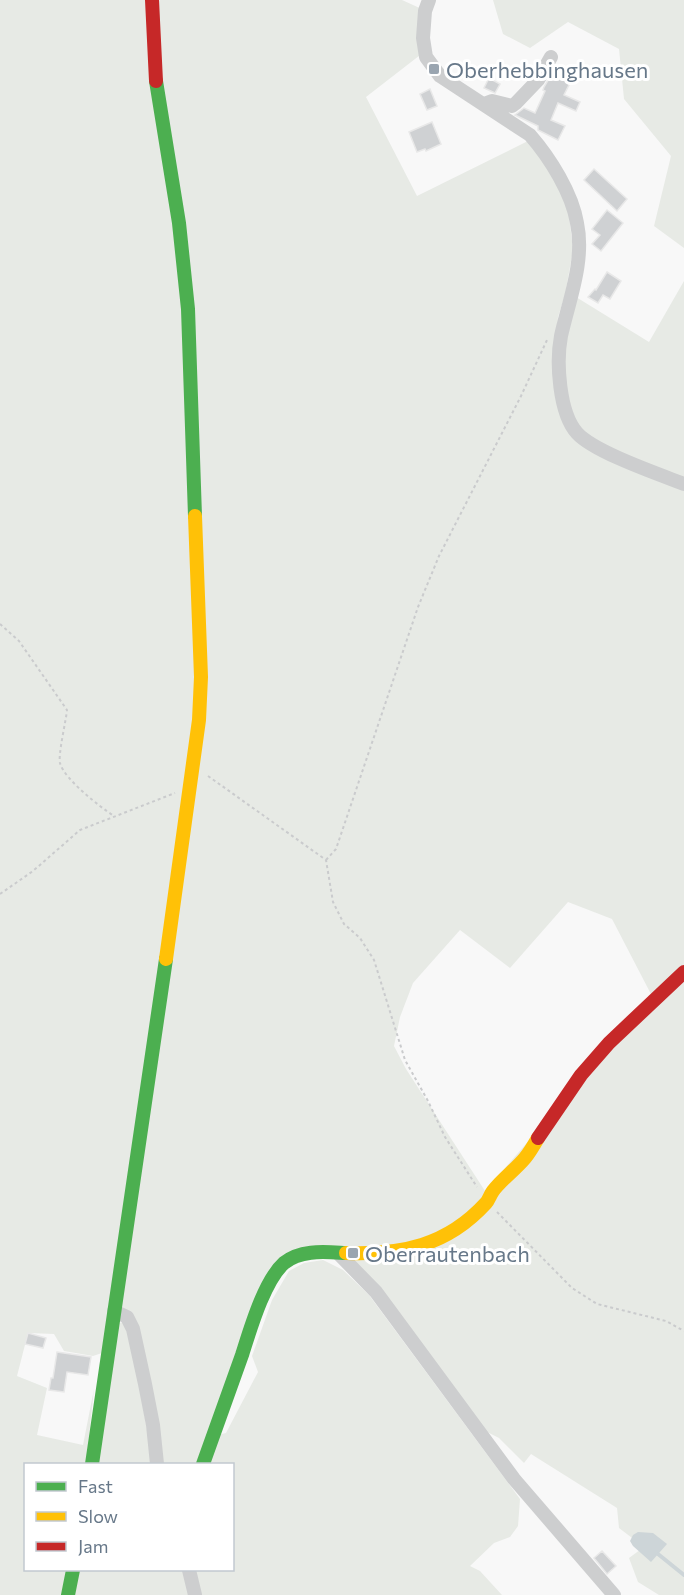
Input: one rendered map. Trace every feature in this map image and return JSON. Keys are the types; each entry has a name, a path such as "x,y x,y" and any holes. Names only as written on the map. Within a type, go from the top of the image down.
{"main road":[{"path":"92,1463 194,767 201,677 188,309 179,223 155,73 152,0"},
{"path":"203,1463 255,1315 276,1273 284,1264 300,1255 315,1252 402,1251 436,1241 452,1233 487,1202 492,1192 525,1158 581,1075 609,1043 684,972"},
{"path":"68,1595 73,1571"}],"street":[{"path":"429,0 425,11 423,38 426,57 441,76 530,135 542,148 558,175 578,224 574,284 561,338 562,399 567,415 577,433 596,447 684,484"},
{"path":"484,104 492,100 512,106 538,80 551,57"},
{"path":"338,1253 376,1292 514,1479 614,1595"},
{"path":"114,1311 127,1317 133,1329 149,1403 157,1463"},
{"path":"189,1571 195,1595"}],"path":[{"path":"326,860 336,849 418,607 439,556 549,336"},
{"path":"0,624 19,641 67,710 60,762 69,777 95,803 114,816"},
{"path":"194,767 326,860 333,902 344,924 360,938 374,960 405,1060 446,1137 487,1202 572,1288 597,1304 666,1321 684,1331"},
{"path":"0,894 33,871 80,830 164,797"}],"shaded area":[{"path":"0,0 402,0 424,10 424,52 366,97 417,196 528,141 549,167 568,207 573,250 565,295 558,317 556,341 566,425 684,488 684,1595 659,1595 638,1582 629,1558 644,1547 619,1528 617,1508 531,1454 524,1463 499,1438 481,1429 351,1262 424,1242 286,1257 199,1463 160,1463 126,1310 102,1353 93,1356 64,1351 54,1334 28,1333 17,1376 47,1388 37,1435 83,1445 94,1389 86,1463 24,1463 24,1571 67,1571 61,1595 0,1595","holes":["568,902 612,919 653,998 485,1191 406,1069 394,1046 400,1017 413,983 460,930 510,968"]},
{"path":"493,0 684,0 684,248 654,226 671,156 624,99 619,49 568,22 530,48 503,34"},
{"path":"684,281 684,481 598,444 574,421 563,374 565,341 576,297 649,342"},
{"path":"323,1260 343,1270 369,1295 520,1499 518,1526 510,1537 494,1543 470,1566 480,1571 502,1595 198,1595 192,1571 234,1571 234,1463 207,1463 217,1435 226,1433 258,1372 252,1356 272,1300 289,1271 304,1263"},
{"path":"124,1322 131,1339 153,1463 97,1463 118,1323"},
{"path":"638,1532 653,1533 667,1544 651,1562 630,1541"},
{"path":"79,1571 186,1571 192,1595 73,1595"}],"building":[{"path":"557,65 575,73 564,95 580,102 576,111 558,103 551,120 565,126 558,140 538,130 538,126 515,115 524,108 535,113 545,91 544,87"},
{"path":"489,78 500,84 495,93 484,88"},
{"path":"430,89 437,106 427,110 420,94"},
{"path":"432,122 441,144 426,151 425,149 417,152 409,132"},
{"path":"594,169 627,199 617,211 584,180"},
{"path":"607,210 623,223 601,251 592,244 600,235 592,229"},
{"path":"607,272 621,281 610,299 603,295 598,303 588,297 596,290"},
{"path":"28,1333 46,1338 43,1348 25,1344"},
{"path":"57,1352 91,1357 88,1375 67,1372 64,1392 49,1390"},
{"path":"602,1551 616,1566 607,1574 594,1558"}],"waterway":[{"path":"658,1554 684,1575"}],"traffic: fast":[{"path":"156,81 179,223 188,309 195,516"},
{"path":"92,1463 166,959"},
{"path":"203,1463 258,1306 270,1281 284,1263 298,1255 314,1252 346,1253"},
{"path":"68,1595 73,1571"}],"traffic: slow":[{"path":"166,959 199,720 201,677 195,516"},
{"path":"346,1253 404,1249 422,1245 455,1229 471,1218 486,1203 497,1187 525,1158 538,1138"}],"traffic: jam":[{"path":"152,0 156,81"},
{"path":"538,1138 581,1075 609,1043 684,972"}],"place":[{"name":"Oberhebbinghausen","path":"434,69"},
{"name":"Oberrautenbach","path":"353,1253"}]}
